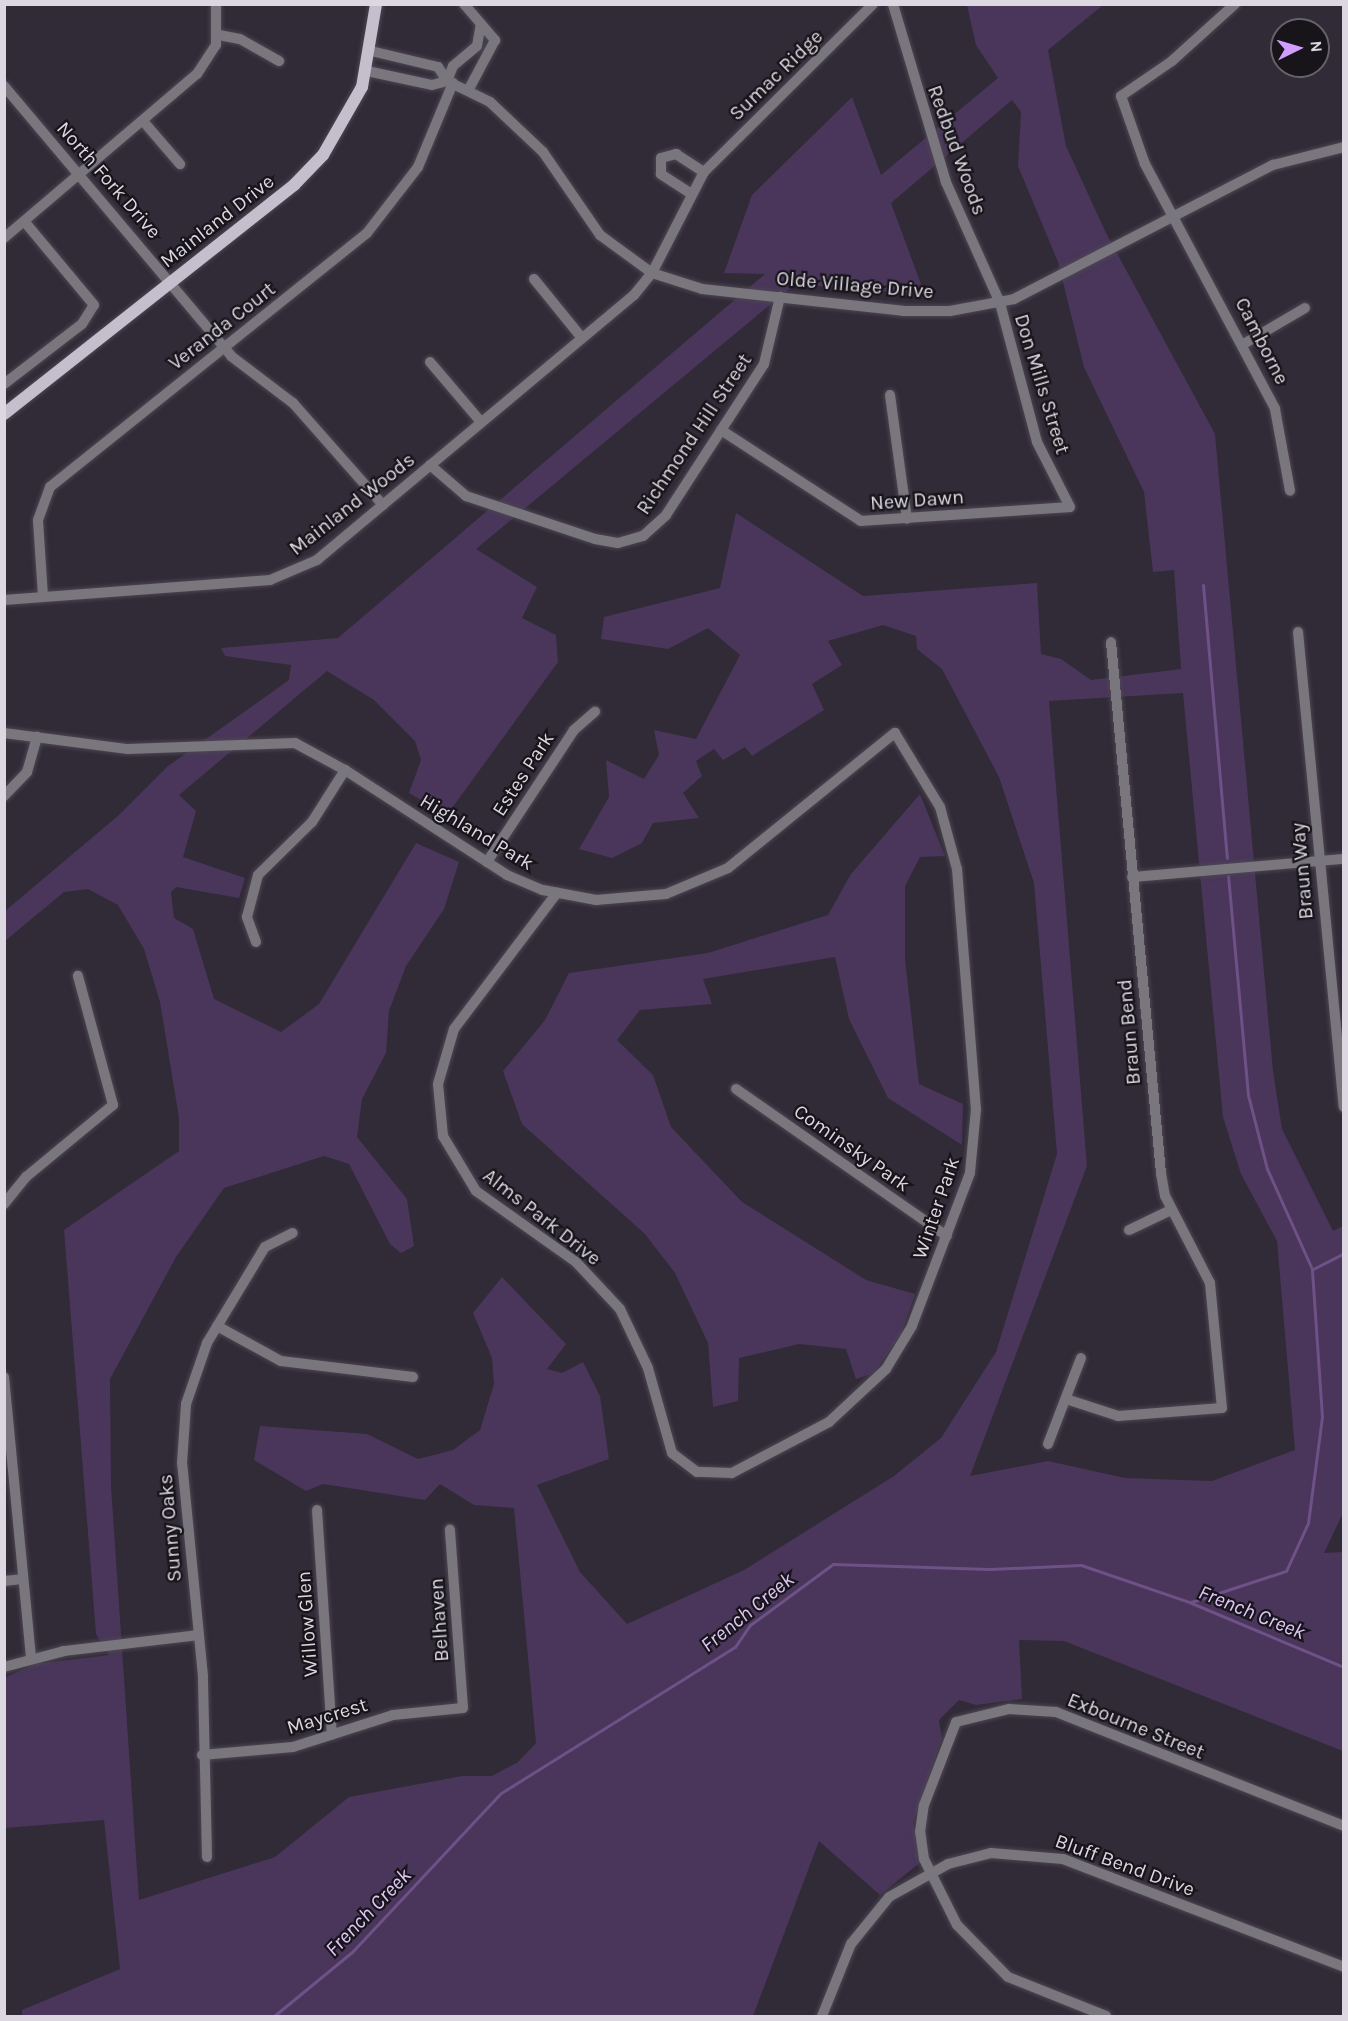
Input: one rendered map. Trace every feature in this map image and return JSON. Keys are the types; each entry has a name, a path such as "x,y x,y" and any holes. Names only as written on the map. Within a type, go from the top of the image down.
{"main road":[{"name":"Mainland Drive","path":"4,414 172,281 323,155 352,111 367,71 376,4"}],"street":[{"path":"4,238 82,175 197,74 219,35 216,4"},
{"path":"465,4 495,40 469,89"},
{"name":"Sumac Ridge","path":"652,273 690,193 704,172 873,4"},
{"name":"Redbud Woods","path":"893,4 946,182 1000,303"},
{"name":"Camborne","path":"1235,4 1172,61 1121,96 1126,121 1173,218 1242,345 1280,422 1290,491"},
{"name":"Veranda Court","path":"43,596 38,519 50,488 347,251 385,214 433,139 453,66 477,46 481,24"},
{"path":"219,35 240,39 279,60"},
{"name":"Olde Village Drive","path":"371,51 438,67 450,82"},
{"name":"Olde Village Drive","path":"367,71 432,85 450,82 469,89 515,121 600,235 652,273 702,289 921,312 1000,303 1041,288 1273,165 1344,147"},
{"name":"North Fork Drive","path":"4,86 172,281 246,372 293,403 383,505"},
{"path":"143,121 180,164"},
{"path":"690,193 661,174 661,158 676,154 704,172"},
{"path":"4,384 82,324 94,305 24,221"},
{"name":"Mainland Woods","path":"4,600 286,576 317,560 582,338 652,273"},
{"path":"534,279 582,338"},
{"name":"Richmond Hill Street","path":"430,465 471,498 618,543 654,529 721,430 766,358 780,297"},
{"name":"Don Mills Street","path":"1000,303 1037,442 1070,507"},
{"path":"1242,345 1305,308"},
{"path":"430,362 481,422"},
{"path":"891,395 907,519"},
{"name":"New Dawn","path":"721,430 852,518 907,519 1070,507"},
{"name":"Braun Way","path":"1298,632 1344,1107"},
{"name":"Braun Bend","path":"1066,1399 1118,1416 1222,1408 1210,1284 1171,1210 1161,1173 1111,642"},
{"name":"Estes Park","path":"487,862 574,730 595,712"},
{"name":"Highland Park","path":"4,733 128,749 271,740 295,743 345,770 487,862 557,893 596,900 649,898 711,877 757,847 895,733"},
{"name":"Winter Park","path":"698,1472 717,1476 741,1470 856,1401 906,1337 970,1173 976,1128 957,869 940,807 895,733"},
{"path":"4,796 27,772 37,736"},
{"path":"256,942 247,917 258,875 312,822 345,770"},
{"path":"1132,877 1344,859"},
{"name":"Alms Park Drive","path":"557,893 454,1029 440,1069 440,1122 448,1149 476,1191 576,1262 620,1310 648,1368 666,1444 698,1472"},
{"path":"4,1204 26,1177 113,1105 78,976"},
{"name":"Cominsky Park","path":"736,1089 947,1236"},
{"path":"1129,1230 1171,1210"},
{"name":"Sunny Oaks","path":"207,1857 198,1635 183,1432 198,1364 217,1326 264,1247 293,1233"},
{"path":"217,1326 281,1361 413,1377"},
{"path":"1048,1444 1081,1358"},
{"path":"4,1377 31,1658"},
{"name":"Willow Glen","path":"317,1510 332,1735"},
{"name":"Belhaven","path":"450,1529 462,1708"},
{"path":"4,1581 22,1578"},
{"path":"4,1667 31,1658 198,1635"},
{"name":"Maycrest","path":"202,1755 292,1748 393,1715 462,1708"},
{"name":"Exbourne Street","path":"930,1871 920,1841 921,1814 956,1722 1009,1709 1056,1712 1344,1826"},
{"name":"Bluff Bend Drive","path":"822,2016 864,1923 889,1897 930,1871 991,1853 1045,1854 1344,1967"},
{"path":"930,1871 966,1939 992,1965 1020,1983 1106,2016"}],"shaded area":[{"path":"967,5 1103,5 1048,50 1066,146 1106,233 1215,434 1273,1071 1282,1129 1333,1231 1343,1226 1343,1513 1324,1553 1343,1552 1343,1751 1064,1641 1019,1640 1022,1699 976,1705 959,1700 939,1720 942,1738 913,1823 922,1861 880,1895 819,1841 753,2016 22,2016 22,2010 120,1969 104,1820 5,1828 4,1678 35,1664 109,1655 96,1634 64,1230 179,1151 179,1118 160,1002 144,949 118,905 88,889 64,892 5,941 5,911 119,815 168,766 289,680 291,665 225,656 221,648 338,638 765,274 724,273 752,195 852,97 881,175 998,78 976,45","holes":["1012,100 1021,112 1018,166 1058,262 1084,367 1144,492 1153,572 1174,570 1181,669 1091,680 1061,659 1041,654 1037,583 863,596 736,513 720,588 604,617 601,639 668,649 708,628 740,655 696,739 654,730 659,755 644,779 606,760 609,797 579,849 612,858 642,843 653,823 699,818 683,793 702,776 696,761 714,749 723,760 745,747 752,756 824,710 812,684 842,665 828,641 883,625 916,636 917,649 942,669 999,777 1034,883 1057,1154 996,1352 941,1438 894,1476 744,1570 627,1624 580,1572 537,1485 609,1459 600,1396 583,1362 562,1373 547,1369 566,1344 502,1277 473,1313 492,1358 494,1384 480,1430 453,1450 418,1459 367,1434 260,1426 254,1460 306,1491 323,1484 425,1500 440,1484 474,1505 514,1508 536,1743 518,1762 492,1776 462,1776 349,1797 275,1857 139,1900 111,1486 110,1379 176,1257 224,1188 324,1156 349,1164 390,1244 401,1253 414,1246 407,1199 357,1137 362,1099 386,1053 389,1011 406,966 444,909 459,862 416,843 319,1004 281,1032 214,999 193,929 174,918 171,892 176,887 239,898 245,878 183,857 196,811 179,795 327,671 374,700 415,741 421,760 409,793 447,815 558,662 556,635 522,618 537,587 476,549 795,284 925,295 891,203","1183,693 1223,1117 1241,1174 1277,1241 1295,1450 1212,1481 1125,1478 1048,1461 970,1476 1087,1166 1049,701"]},
{"path":"920,794 945,856 920,857 905,886 905,959 919,1084 963,1104 962,1145 888,1098 849,1019 835,957 703,979 712,1004 640,1010 617,1040 653,1075 671,1127 742,1202 866,1280 915,1294 901,1334 874,1373 856,1379 846,1349 799,1344 739,1358 738,1401 713,1407 708,1343 675,1273 645,1234 522,1124 503,1071 545,1020 569,973 708,953 828,915 851,874"}],"waterway":[{"path":"1203,585 1227,858"},
{"path":"1191,1602 1286,1571 1308,1523 1322,1417 1312,1269 1267,1169 1248,1095 1228,876"},
{"path":"1313,1269 1344,1253"},
{"name":"French Creek","path":"274,2016 353,1951 501,1793 735,1647 750,1625 833,1564 990,1569 1081,1565 1189,1602 1344,1667"}]}
